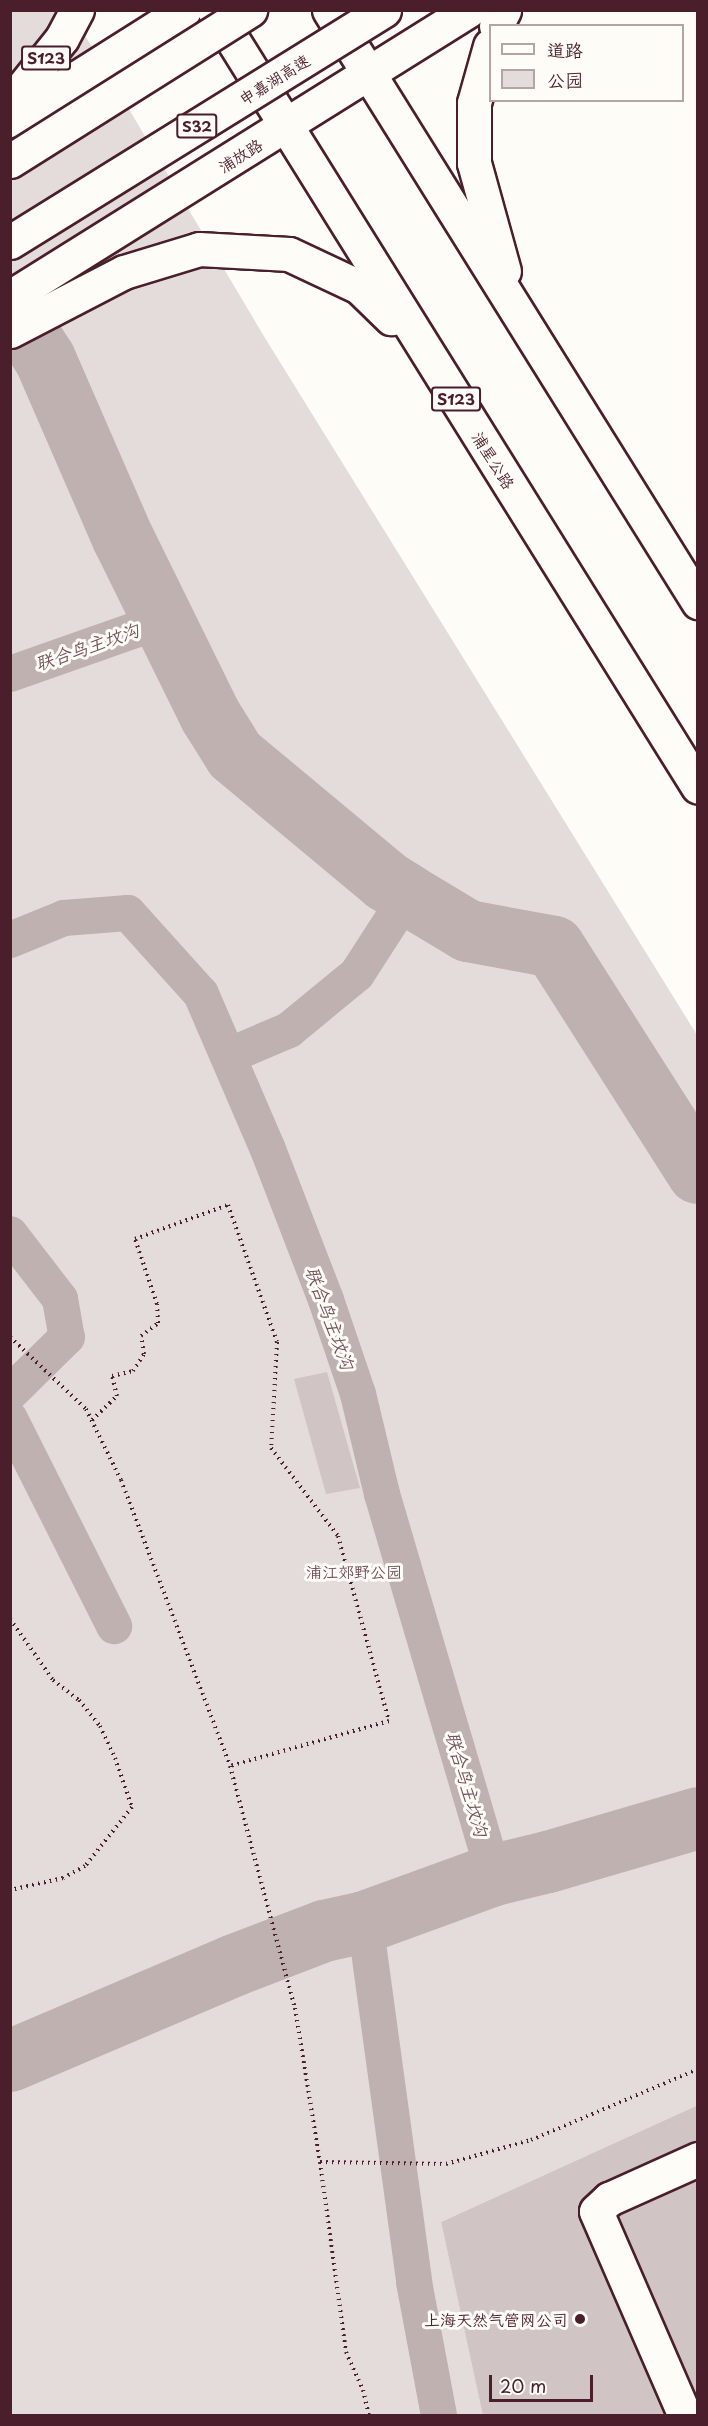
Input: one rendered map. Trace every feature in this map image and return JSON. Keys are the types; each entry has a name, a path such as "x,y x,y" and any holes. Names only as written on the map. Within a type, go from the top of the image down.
{"main road":[{"name":"S123","path":"10,103 62,38 77,10"},
{"path":"10,120 183,10"},
{"name":"浦星公路","path":"214,10 698,787"},
{"path":"10,161 250,10"},
{"path":"329,10 698,602"},
{"name":"申嘉湖高速","path":"10,242 384,10"},
{"name":"浦放路","path":"10,297 369,75 469,10"},
{"path":"497,24 504,10"},
{"path":"489,50 474,103 474,163 513,305"},
{"name":"S123","path":"10,331 124,272 199,249 289,254 359,287 428,354"},
{"path":"685,2415 596,2211 609,2199 698,2159"}],"path":[{"path":"92,1420 117,1396 112,1376 133,1371 144,1354 141,1336 158,1323 157,1304 135,1239 228,1205 277,1342 271,1448 338,1536 389,1721 230,1766"},
{"path":"10,1337 86,1409 92,1420 121,1480 230,1766 295,2008 320,2162 346,2352 363,2390 369,2415"},
{"path":"10,1619 53,1680 79,1700 100,1726 115,1758 132,1807 86,1866 63,1878 10,1890"},
{"path":"320,2162 446,2164 531,2140 698,2069"}],"green space":[{"name":"浦江郊野公园","path":"70,10 265,338 697,1035 698,2105 441,2222 483,2415 11,2416 10,11"}],"building":[{"path":"327,1372 360,1488 326,1494 294,1379"},
{"name":"上海天然气管网公司","path":"698,2105 698,2416 483,2416 441,2222"}],"waterway":[{"path":"10,305 45,359 123,538 210,715 235,755 386,881 408,895 468,931 554,947 698,1173"},
{"name":"联合鸟主坟沟","path":"10,674 163,620"},
{"path":"228,1056 289,1030 357,974 408,895"},
{"name":"联合鸟主坟沟","path":"10,940 64,918 128,913 201,994 267,1147 326,1300 358,1394 382,1494 494,1875"},
{"path":"10,1234 60,1299 67,1337 10,1393"},
{"path":"10,1419 114,1626"},
{"name":"联合鸟主坟沟","path":"10,2061 235,1965 324,1931 365,1922 494,1875 548,1862 698,1818"},
{"name":"联合鸟主坟沟","path":"365,1922 414,2282 439,2416"}],"place":[{"name":"上海天然气管网公司","path":"580,2319"}]}
